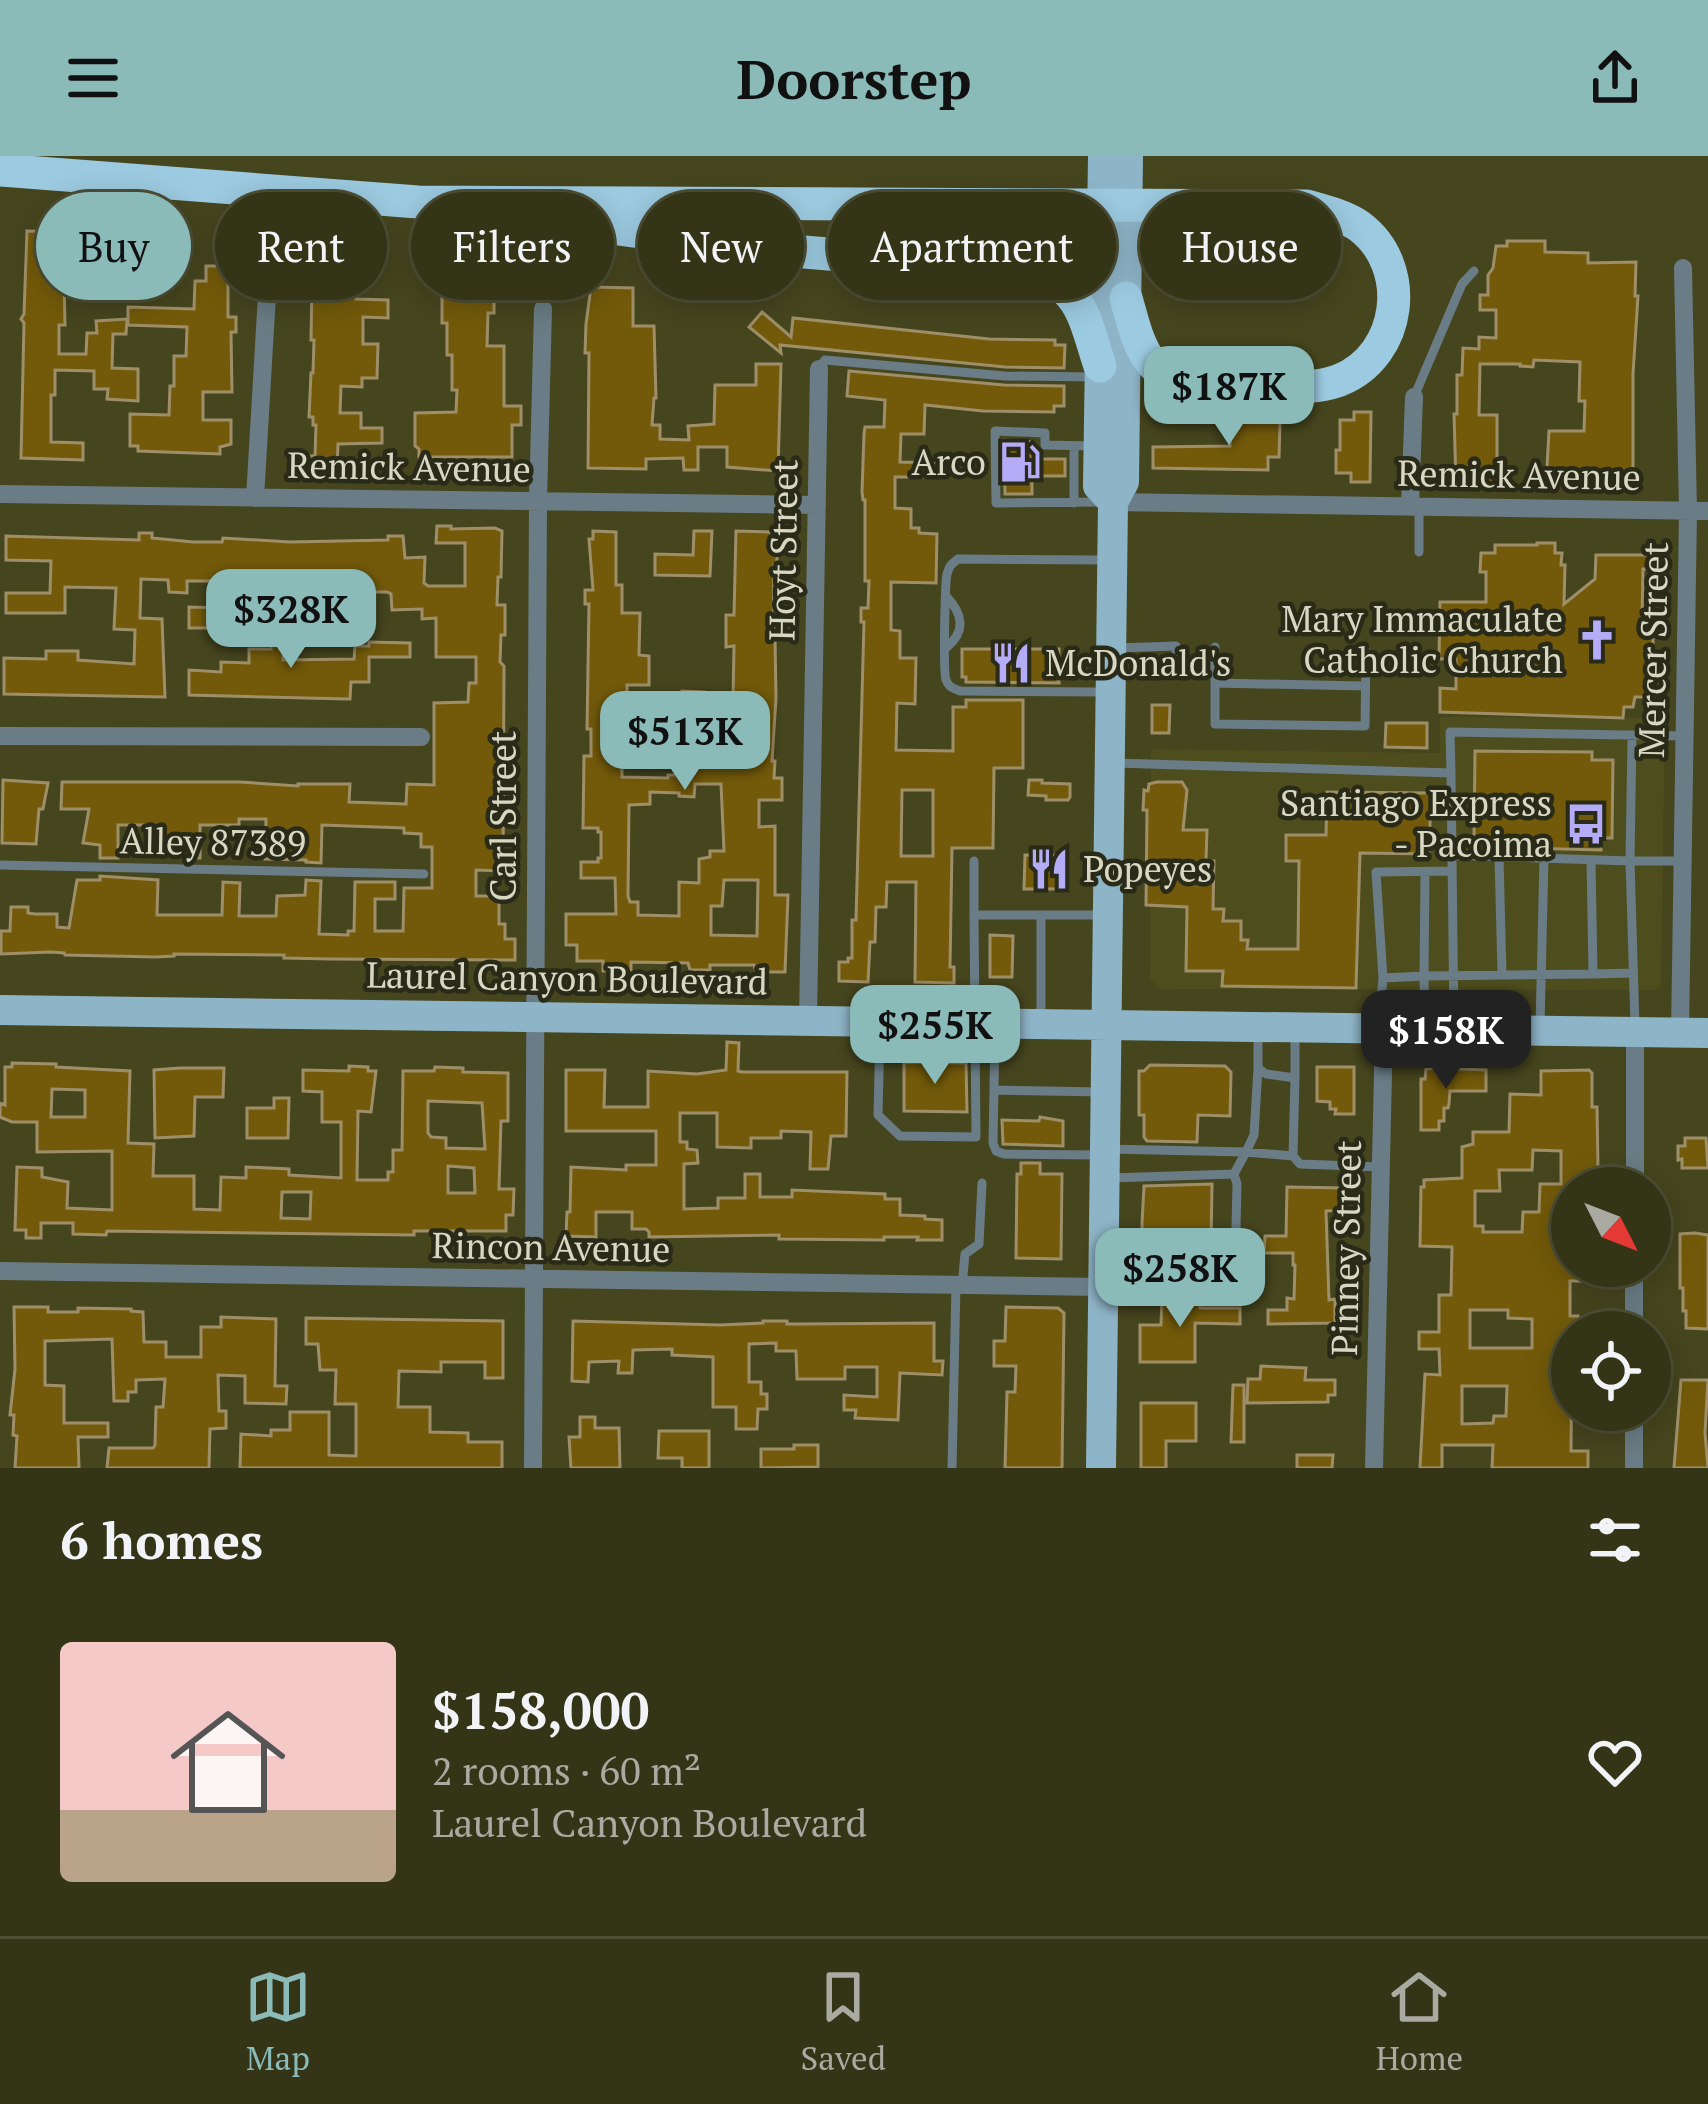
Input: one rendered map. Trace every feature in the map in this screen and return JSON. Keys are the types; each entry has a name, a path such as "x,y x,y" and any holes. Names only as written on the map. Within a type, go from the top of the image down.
{"highway":[{"path":"0,170 411,201"},
{"path":"614,203 1307,206 1360,227 1382,251 1395,283 1394,315 1382,344 1363,368 1337,382 1299,387 1174,381 1158,372 1139,342 1126,298"},
{"path":"614,228 768,249 1033,271 1053,277 1074,298 1100,371"}],"main road":[{"path":"1103,156 1100,371 1086,446 1098,486 1113,502"},
{"path":"1101,1468 1113,502 1124,482 1128,156"},
{"name":"Laurel Canyon Boulevard","path":"0,1010 1694,1033"}],"street":[{"name":"Mercer Street","path":"1683,268 1698,511 1683,862 1694,1033"},
{"path":"255,497 267,300"},
{"name":"Carl Street","path":"533,1468 543,309"},
{"name":"Hoyt Street","path":"808,1020 819,369"},
{"path":"1414,397 1414,507"},
{"name":"Remick Avenue","path":"0,494 817,505"},
{"name":"Remick Avenue","path":"1113,502 1698,511"},
{"path":"0,736 421,737"},
{"name":"Pinney Street","path":"1375,1468 1381,1029"},
{"path":"1635,1033 1635,1167"},
{"name":"Rincon Avenue","path":"0,1271 1102,1287"},
{"path":"1634,1431 1634,1468"}],"lane":[{"path":"1414,397 1462,284 1474,272"},
{"path":"819,369 825,359 1005,376 1100,371"},
{"path":"1074,503 1086,446 1045,445 1045,434 995,431 996,503 1074,503 1113,502"},
{"path":"1414,507 1419,552"},
{"path":"1110,672 1176,646 1175,673 1110,672 960,691 946,681 946,648 961,629 958,612 946,596 948,569 958,559 1112,560"},
{"path":"1215,647 1215,724 1365,725 1366,651"},
{"path":"1215,683 1365,686"},
{"path":"1439,1030 1453,975 1450,732 1685,736"},
{"path":"1632,735 1635,1033"},
{"path":"1109,763 1451,773"},
{"path":"1452,855 1683,862"},
{"path":"1499,856 1502,975"},
{"path":"1540,1032 1544,858"},
{"path":"1591,860 1593,974"},
{"path":"974,861 974,915 994,1090 996,1150 1234,1174"},
{"name":"Alley 87389","path":"0,865 424,874"},
{"path":"1381,1029 1383,978 1376,872 1452,871"},
{"path":"1425,872 1424,976 1439,1030"},
{"path":"974,915 1107,915"},
{"path":"1041,915 1041,1023"},
{"path":"1383,978 1634,973"},
{"path":"880,1021 878,1115 900,1136 976,1137 985,1022"},
{"path":"1102,1287 1158,1276 1235,1271 1234,1174 1254,1135 1260,1074 1258,1028"},
{"path":"1293,1156 1295,1028"},
{"path":"1260,1074 1295,1078"},
{"path":"994,1090 1104,1091"},
{"path":"1103,1160 1246,1152 1293,1156 1300,1163 1381,1167"},
{"path":"952,1468 959,1285 965,1254 979,1244 982,1183"}],"shaded area":[{"path":"1440,717 1665,718 1661,984 1656,990 1161,989 1150,979 1151,749 1440,753"}],"building":[{"path":"27,231 36,231 36,300 64,300 59,354 86,354 87,333 97,333 96,321 127,319 126,334 113,334 112,368 138,369 138,401 107,399 108,389 94,389 94,371 55,370 51,442 83,443 83,460 21,458"},
{"path":"1507,241 1545,241 1545,252 1588,253 1588,263 1636,262 1633,479 1564,478 1564,486 1546,485 1549,431 1584,431 1585,401 1579,401 1580,362 1534,360 1533,367 1480,364 1479,415 1497,415 1497,484 1456,484 1457,375 1462,375 1463,348 1479,349 1479,337 1496,338 1496,310 1480,310 1480,295 1488,295 1496,246 1507,246"},
{"path":"206,266 215,266 215,300 228,300 228,317 236,317 236,332 231,332 232,392 203,392 203,420 231,420 231,444 220,447 220,454 138,451 138,446 130,446 130,414 169,415 174,356 186,356 187,327 128,325 128,307 194,309 195,281 206,281"},
{"path":"614,288 633,288 633,326 654,326 652,425 660,425 660,439 689,440 688,426 714,424 715,385 756,385 756,364 781,364 778,471 727,467 727,447 698,447 698,470 684,470 683,458 646,459 646,469 588,468 589,300 614,300"},
{"path":"312,300 388,300 388,318 363,317 363,344 378,344 377,378 362,378 362,387 341,386 340,413 361,413 361,428 382,428 382,443 338,444 337,471 308,470 309,456 315,456 316,425 309,417"},
{"path":"442,300 494,300 494,313 488,313 487,346 504,346 504,406 521,406 521,425 512,425 512,457 419,457 415,413 456,412 447,323 442,323"},
{"path":"762,312 791,337 793,318 989,339 1055,340 1055,345 1065,345 1064,368 1005,367 780,345 781,353 749,327"},
{"path":"849,371 1064,386 1064,406 1054,406 1054,412 925,405 924,434 901,434 900,462 939,463 939,477 895,477 895,508 911,509 911,528 919,528 919,533 937,534 936,583 891,582 891,630 900,631 900,658 916,658 915,704 897,703 896,750 953,751 953,707 966,707 966,700 1023,700 1023,768 994,768 993,848 952,848 950,967 954,967 954,983 915,982 916,882 887,882 886,907 876,907 868,982 839,981 839,962 852,958 852,920 856,920 861,608 868,608 869,581 865,581 864,434 865,427 884,427 885,400 847,396","holes":["902,790 933,790 933,856 901,856"]},
{"path":"1252,409 1268,409 1269,422 1280,422 1279,457 1268,457 1268,470 1153,468 1153,447 1230,446 1230,418 1252,419"},
{"path":"1354,412 1371,412 1370,482 1351,482 1351,473 1336,473 1340,420 1354,420"},
{"path":"1004,440 1032,442 1032,459 1065,459 1065,476 1032,476 1032,494 1005,494"},
{"path":"437,526 502,531 497,605 505,605 500,662 504,666 503,871 476,870 476,896 499,896 499,924 505,924 505,939 515,939 515,960 1,954 1,931 10,931 11,907 57,914 57,927 69,928 77,880 100,880 100,876 158,880 157,915 222,915 223,882 240,883 239,916 276,916 277,896 305,895 306,880 321,881 319,934 348,935 354,931 355,882 395,882 395,899 375,899 375,931 403,931 404,888 432,888 432,847 421,847 421,834 404,833 404,828 322,825 321,863 265,859 266,819 200,825 200,858 184,858 184,846 153,845 153,825 118,825 118,858 100,858 100,845 83,843 89,809 61,809 62,782 350,784 349,802 406,804 407,784 434,785 434,703 468,702 469,683 476,683 476,657 436,657 436,618 422,619 422,609 392,610 387,592 354,592 354,609 333,608 333,581 246,582 242,628 189,628 189,607 229,608 229,581 187,581 187,593 169,592 168,580 141,579 140,618 162,619 165,697 4,694 4,658 46,659 46,651 78,651 78,660 134,664 135,630 114,629 116,588 65,587 65,613 6,613 6,593 50,593 51,561 6,560 6,536 139,540 139,533 152,533 152,538 193,542 222,542 223,538 290,542 403,536 405,558 425,557 424,583 465,586 465,543 436,543"},
{"path":"593,531 616,532 616,585 622,585 622,613 640,613 639,655 649,656 649,685 627,685 622,777 668,778 680,775 681,746 664,746 665,720 682,720 682,691 704,692 704,700 733,701 734,646 726,647 726,615 734,615 736,531 771,532 771,550 777,550 772,761 774,778 782,778 782,800 759,800 759,827 775,826 775,895 788,895 785,972 756,972 754,965 690,970 688,963 631,962 631,970 603,971 603,961 577,961 577,945 566,945 566,914 616,914 615,878 581,878 581,862 601,858 601,832 583,828 584,756 591,756 585,590 593,590 589,539","holes":["695,784 721,784 724,851 710,851 710,857 699,859 699,883 679,882 679,916 638,915 638,902 630,902 628,896 629,805 650,804 650,792 694,797","724,880 758,880 757,936 711,935 711,906 722,906"]},
{"path":"694,531 712,531 710,576 655,575 655,554 693,555"},
{"path":"1555,543 1555,553 1562,553 1564,604 1595,579 1596,555 1648,555 1648,569 1643,569 1642,618 1650,618 1653,630 1653,697 1635,697 1633,707 1624,707 1623,718 1440,712 1440,688 1456,689 1456,659 1439,659 1440,602 1486,602 1481,553 1495,553 1495,545"},
{"path":"271,606 285,606 283,660 354,659 355,646 369,646 369,642 410,643 410,657 369,657 369,682 351,682 350,699 189,695 189,670 221,672 221,662 249,663 249,649 271,649"},
{"name":"McDonald's","path":"962,649 1059,649 1059,683 966,682"},
{"path":"1152,705 1170,705 1169,733 1152,733"},
{"path":"1386,723 1427,723 1427,748 1385,747"},
{"path":"1475,751 1592,752 1592,760 1613,760 1612,838 1601,838 1601,850 1487,847 1487,837 1474,837"},
{"path":"3,780 48,783 43,809 39,809 36,844 2,843"},
{"path":"1029,780 1070,784 1070,797 1046,800 1046,796 1028,795"},
{"path":"1157,782 1182,782 1187,790 1183,830 1207,830 1206,861 1214,861 1213,909 1224,909 1223,921 1241,921 1241,940 1248,940 1247,949 1298,949 1299,861 1286,861 1286,835 1326,835 1327,792 1431,793 1429,854 1360,853 1356,988 1222,986 1223,971 1186,971 1187,907 1146,905 1144,790"},
{"path":"1025,855 1067,856 1066,889 1024,889"},
{"path":"990,935 1013,936 1012,977 990,977"},
{"path":"727,1042 739,1043 738,1071 742,1072 847,1072 846,1136 831,1136 828,1169 810,1169 811,1132 781,1131 781,1138 751,1138 751,1148 717,1147 717,1113 680,1113 680,1142 697,1150 698,1163 684,1164 684,1209 718,1208 718,1198 745,1198 745,1174 760,1174 760,1197 792,1197 792,1190 885,1194 885,1199 900,1199 900,1215 942,1220 942,1240 649,1237 646,1229 632,1229 632,1212 596,1212 596,1237 566,1236 571,1167 626,1170 626,1165 656,1165 656,1131 566,1131 566,1070 605,1070 604,1107 648,1107 648,1071 697,1074 726,1070"},
{"path":"904,1062 966,1063 967,1112 904,1111"},
{"path":"12,1063 56,1064 130,1071 128,1143 154,1144 153,1176 194,1176 194,1209 220,1210 221,1177 246,1178 246,1167 341,1178 341,1122 322,1122 322,1092 303,1091 303,1070 349,1071 349,1066 376,1071 371,1112 358,1111 357,1180 388,1180 388,1172 393,1172 393,1150 402,1150 403,1071 434,1071 435,1067 508,1073 508,1121 501,1121 499,1189 514,1189 513,1215 506,1215 506,1231 414,1231 414,1235 107,1231 106,1235 73,1234 73,1223 41,1223 41,1238 26,1238 26,1230 15,1230 17,1167 42,1168 42,1177 68,1182 67,1208 112,1210 112,1151 37,1152 37,1122 0,1117 0,1103 5,1105 5,1067","holes":["52,1089 85,1090 85,1117 51,1117","428,1101 482,1103 485,1149 446,1148 446,1138 428,1133","448,1166 474,1168 475,1193 448,1193","282,1192 311,1192 310,1219 281,1218"]},
{"path":"1150,1065 1225,1066 1231,1072 1230,1116 1198,1115 1197,1142 1147,1141 1144,1115 1139,1115 1139,1071"},
{"path":"1317,1067 1354,1067 1354,1114 1335,1114 1330,1102 1317,1101"},
{"path":"224,1068 223,1097 195,1097 194,1136 155,1138 154,1070"},
{"path":"1426,1069 1486,1070 1486,1091 1450,1091 1439,1130 1421,1130 1421,1079"},
{"path":"1541,1071 1592,1073 1598,1167 1561,1167 1561,1151 1533,1150 1532,1170 1499,1170 1500,1191 1475,1191 1475,1226 1483,1226 1483,1232 1522,1232 1523,1212 1539,1212 1540,1184 1551,1184 1551,1287 1570,1287 1570,1311 1551,1311 1551,1431 1571,1431 1571,1451 1588,1451 1588,1468 1492,1468 1493,1445 1442,1445 1442,1468 1420,1468 1425,1374 1440,1375 1439,1349 1419,1349 1419,1332 1439,1332 1439,1295 1451,1295 1452,1247 1420,1246 1421,1187 1424,1180 1462,1178 1462,1147 1473,1144 1473,1132 1509,1132 1510,1094 1541,1095","holes":["1470,1310 1508,1310 1508,1318 1532,1319 1532,1348 1470,1348","1462,1386 1507,1386 1506,1416 1494,1416 1493,1423 1462,1424"]},
{"path":"274,1098 289,1098 288,1138 247,1138 247,1108 274,1108"},
{"path":"1040,1117 1063,1121 1063,1146 1003,1144 1002,1120 1039,1121"},
{"path":"1685,1138 1706,1138 1708,1168 1682,1168 1678,1146 1685,1146"},
{"path":"1021,1163 1040,1163 1040,1174 1062,1174 1061,1259 1016,1258"},
{"path":"1212,1184 1211,1245 1180,1245 1179,1265 1143,1266 1144,1186"},
{"path":"1287,1187 1345,1188 1345,1210 1326,1211 1329,1300 1335,1299 1335,1323 1268,1324 1268,1310 1287,1310 1287,1298 1294,1299 1293,1253 1264,1253 1265,1236 1286,1236"},
{"path":"1680,1234 1708,1235 1708,1329 1686,1328 1683,1311"},
{"path":"1162,1297 1200,1299 1200,1308 1240,1308 1240,1324 1195,1323 1195,1362 1140,1362 1140,1325 1161,1325"},
{"path":"14,1307 48,1307 48,1312 78,1312 78,1308 143,1312 144,1342 166,1342 166,1357 201,1357 201,1327 221,1327 221,1317 276,1319 275,1386 287,1386 286,1404 245,1403 245,1376 218,1375 219,1411 226,1411 226,1428 210,1429 209,1468 107,1468 109,1448 155,1445 156,1407 163,1407 165,1379 136,1380 136,1392 128,1392 128,1401 114,1401 112,1339 45,1341 45,1385 64,1386 64,1423 108,1423 108,1437 78,1437 79,1468 15,1468 17,1436 13,1435 14,1415 10,1415"},
{"path":"1006,1307 1058,1308 1064,1313 1062,1468 1005,1468 1007,1392 1015,1392 1016,1366 994,1366 994,1341 1005,1341"},
{"path":"306,1318 503,1321 503,1378 485,1378 485,1362 441,1362 441,1372 399,1371 398,1407 430,1407 430,1432 468,1433 468,1442 502,1442 502,1468 240,1468 241,1434 271,1436 271,1430 290,1430 290,1412 329,1412 329,1455 356,1456 356,1404 335,1404 336,1370 320,1370 318,1344 306,1344"},
{"path":"573,1321 934,1323 934,1361 943,1361 942,1375 900,1373 898,1420 855,1418 856,1410 844,1410 844,1395 877,1397 877,1367 845,1367 845,1379 797,1379 796,1351 776,1351 776,1343 749,1344 749,1382 761,1382 767,1409 758,1409 757,1429 736,1429 736,1407 713,1407 713,1357 672,1355 672,1349 633,1350 632,1373 618,1373 619,1361 589,1362 588,1382 572,1381"},
{"path":"1261,1366 1306,1368 1305,1380 1335,1380 1335,1395 1328,1395 1328,1402 1247,1403 1248,1379 1260,1379"},
{"path":"1681,1380 1708,1380 1708,1468 1674,1468"},
{"path":"1233,1385 1244,1385 1244,1442 1231,1442"},
{"path":"1141,1403 1196,1403 1196,1441 1166,1441 1166,1468 1141,1468"},
{"path":"580,1417 595,1417 595,1428 619,1428 620,1468 571,1468 569,1437 580,1437"},
{"path":"659,1431 709,1431 709,1468 682,1468 682,1458 658,1458"},
{"path":"794,1445 818,1445 818,1467 761,1468 761,1449 794,1449"},
{"path":"1297,1455 1333,1455 1332,1468 1297,1468"}],"place":[{"name":"Arco","path":"1020,462"},
{"name":"Mary Immaculate Catholic Church","path":"1597,640"},
{"name":"McDonald's","path":"1011,663"},
{"name":"Santiago Express - Pacoima","path":"1586,824"},
{"name":"Popeyes","path":"1049,869"}]}
